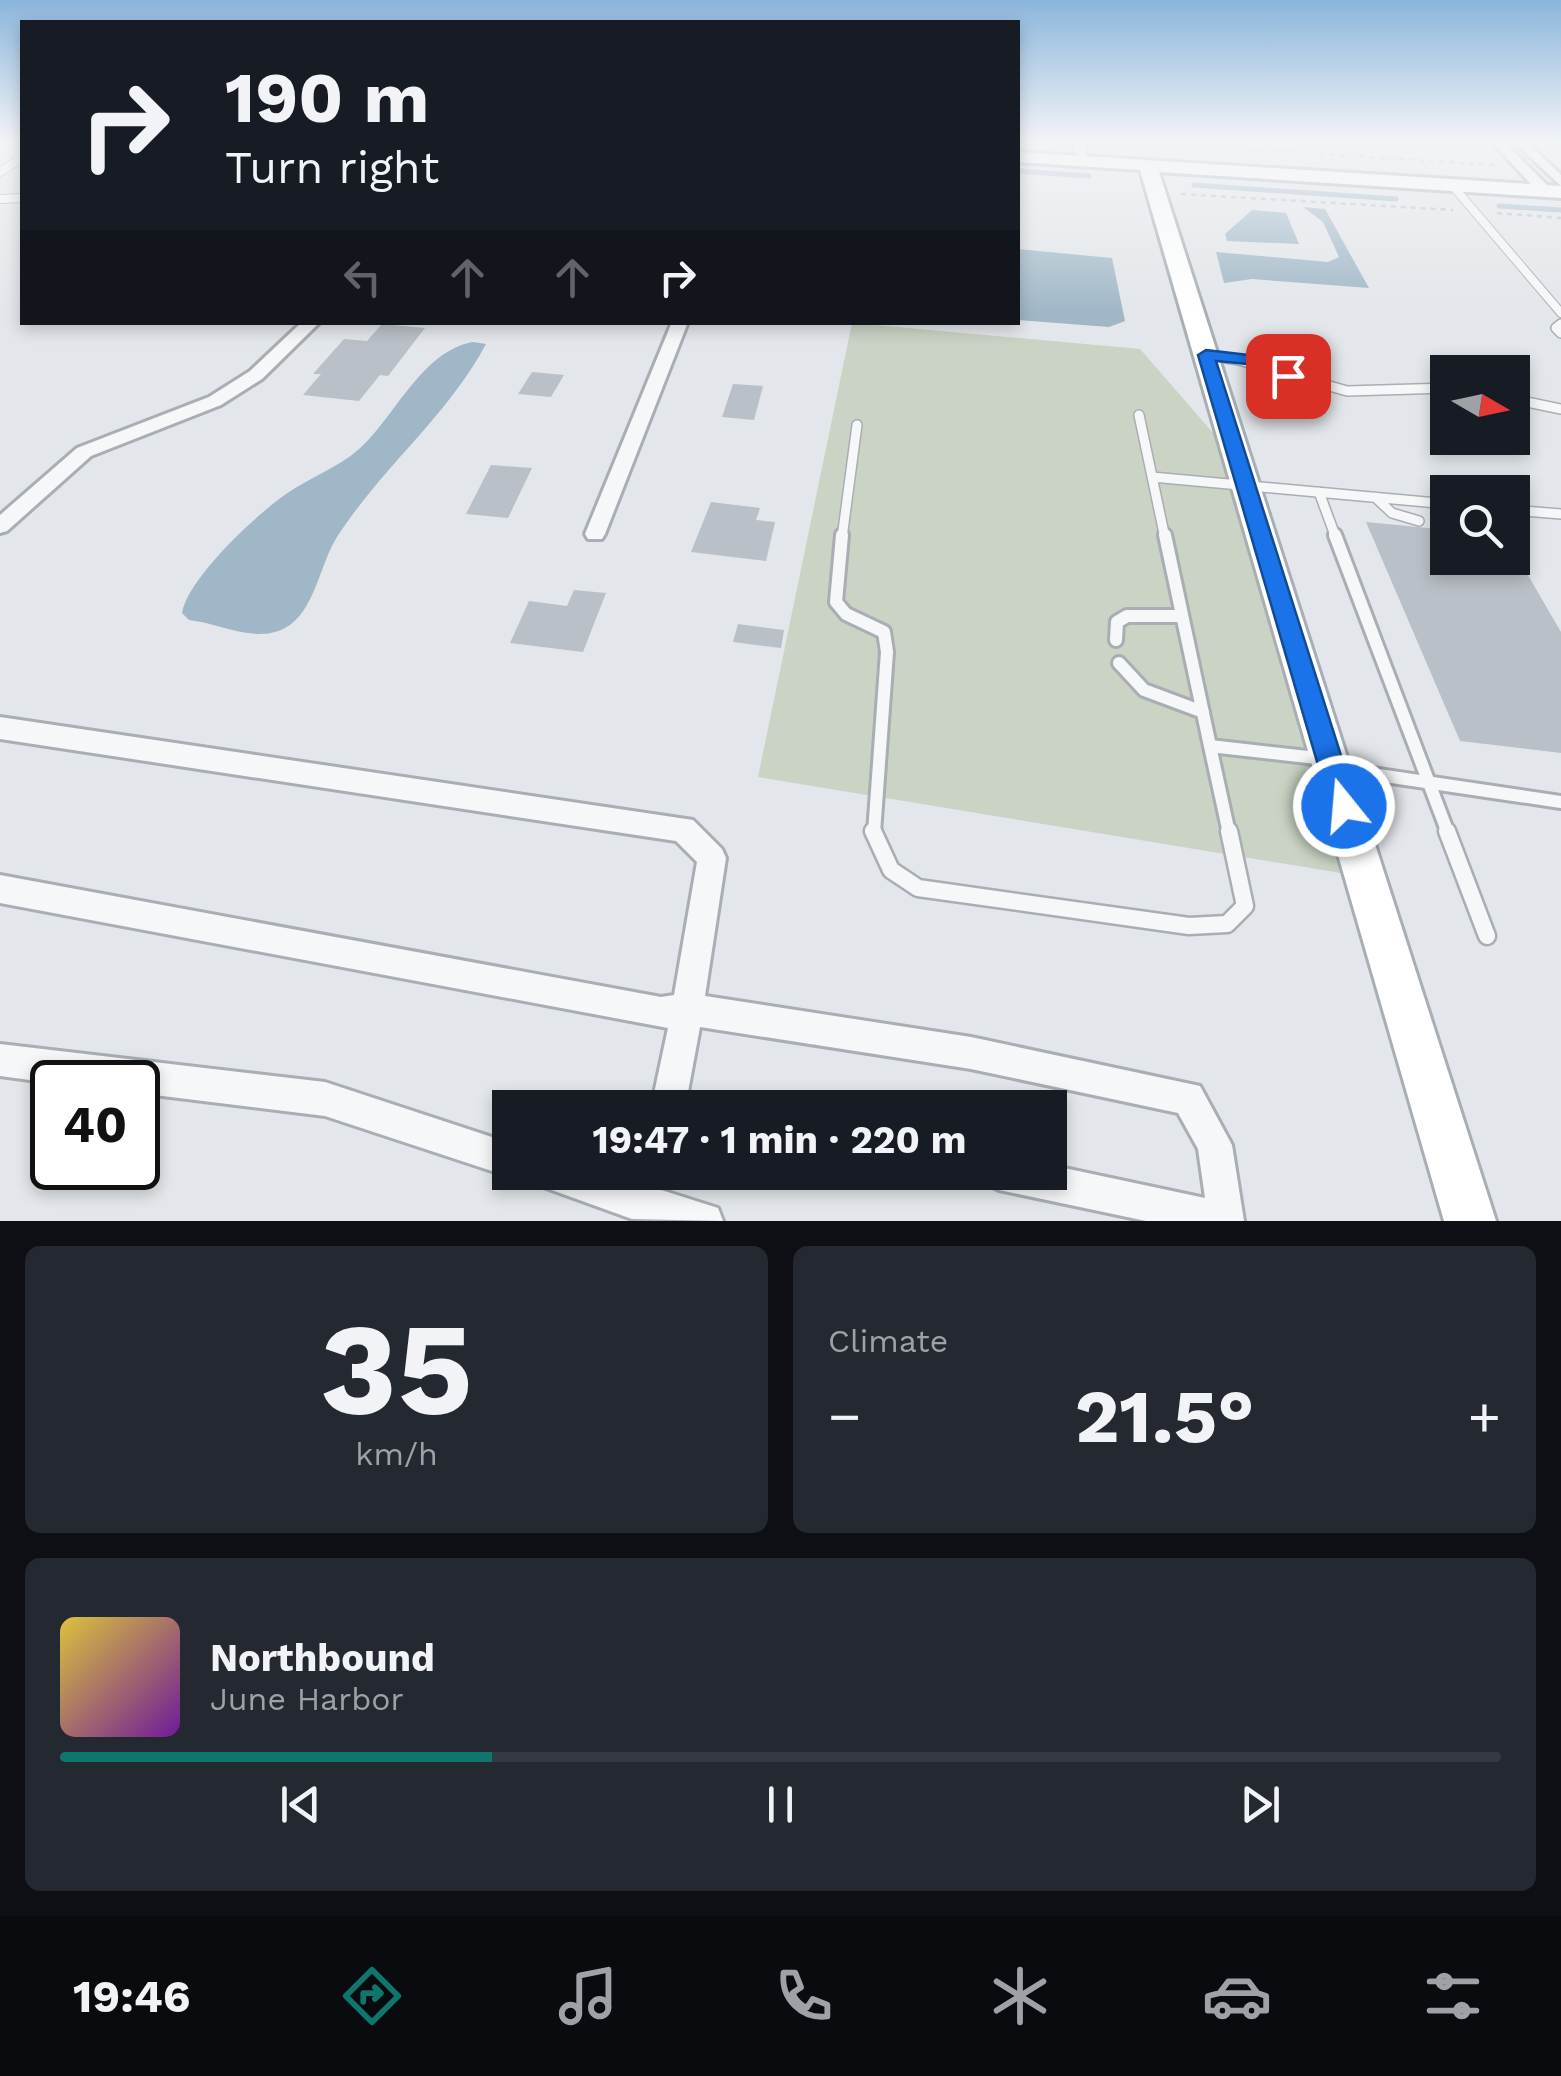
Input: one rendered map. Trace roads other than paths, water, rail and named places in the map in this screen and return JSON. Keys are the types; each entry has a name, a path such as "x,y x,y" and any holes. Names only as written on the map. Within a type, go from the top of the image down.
{"street":[{"path":"1154,199 1206,355 1470,1221"},
{"path":"0,526 84,452 215,402 256,375 309,325"},
{"path":"595,534 679,325"},
{"path":"0,728 683,829 712,858 678,1090"},
{"path":"0,889 661,1013 687,1009 971,1053 1188,1098 1214,1145 1226,1220 1067,1186"},
{"path":"0,1060 325,1100 492,1154"},
{"path":"644,1190 705,1221"}],"lane":[{"path":"1464,199 1561,313"},
{"path":"1561,324 1556,328 1561,334"},
{"path":"1206,355 1251,360 1288,376 1351,392 1430,389"},
{"path":"1530,403 1561,409"},
{"path":"857,425 834,594 835,607 845,616 868,621 884,632 887,652 873,830 891,870 918,888 1189,926 1227,924 1245,906 1139,415"},
{"path":"1152,477 1430,502"},
{"path":"1319,492 1488,936"},
{"path":"1375,497 1392,513 1419,521"},
{"path":"1530,511 1561,514"},
{"path":"1116,640 1117,622 1127,616 1182,616"},
{"path":"1118,663 1127,680 1149,694 1203,712"},
{"path":"1210,746 1561,802"}],"water":[{"path":"1303,207 1325,209 1369,288 1252,279 1224,283 1216,252 1328,262 1339,257 1323,222"},
{"path":"1252,210 1286,213 1299,244 1227,241 1225,234"},
{"path":"1020,249 1112,258 1125,321 1109,327 1020,320"},
{"path":"473,342 486,344 453,395 337,537 310,599 295,621 262,634 189,620 182,613 197,583 241,532 286,494 358,450 423,372 438,358"}],"waterway":[{"path":"1499,206 1561,210"}]}
